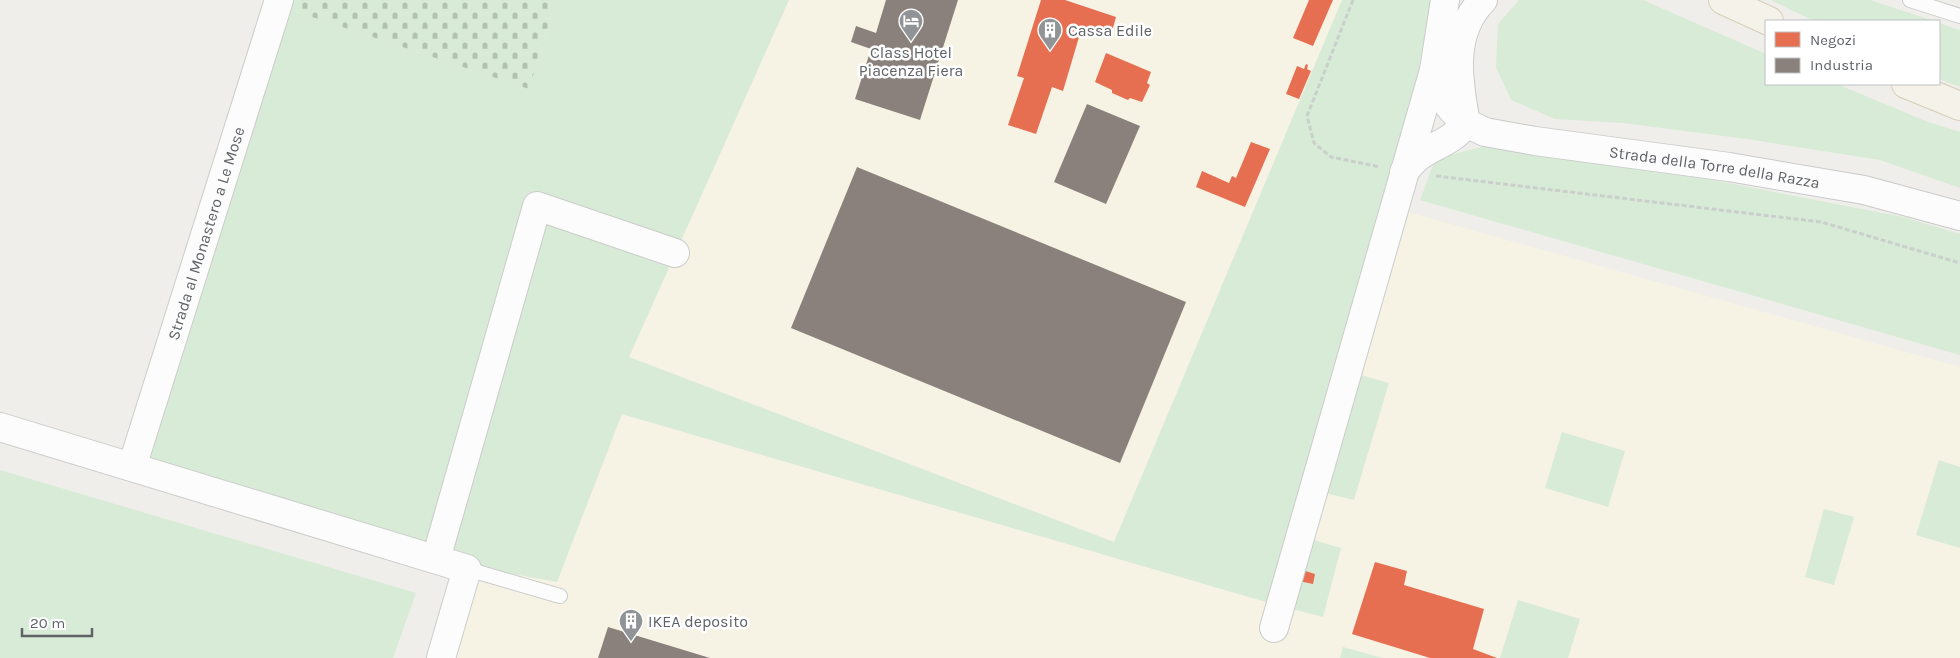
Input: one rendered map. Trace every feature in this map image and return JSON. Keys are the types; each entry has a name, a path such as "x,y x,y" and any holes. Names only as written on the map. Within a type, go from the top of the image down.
{"main road":[{"path":"1722,0 1767,20"},
{"path":"1908,85 1960,106"}],"street":[{"name":"Strada al Monastero a Le Mose","path":"132,467 279,0"},
{"path":"1274,628 1434,70 1445,0"},
{"path":"1404,172 1418,158 1462,131 1466,123 1460,79 1462,33 1470,15 1483,0"},
{"path":"1434,70 1441,96 1466,123"},
{"name":"Strada della Torre della Razza","path":"1466,123 1485,132 1536,141 1729,167 1864,190 1960,216"},
{"path":"436,558 537,206 675,253"},
{"path":"0,427 436,558 467,569 441,658"}],"lane":[{"path":"1910,0 1960,16"},
{"path":"467,569 560,596"}],"path":[{"path":"1353,0 1308,116 1314,143 1331,157 1404,172 1821,222 1960,263"}],"shaded area":[{"path":"789,0 1342,0 1114,542 629,357"},
{"path":"1393,208 1960,367 1960,658 436,658 469,566 557,582 621,414 1276,605"}],"green space":[{"path":"287,0 556,0 529,89 285,8"},
{"path":"556,0 789,0 629,357 1114,542 1342,0 1431,0 1393,208 1347,371 1389,383 1354,500 1313,490 1300,536 1341,548 1323,617 1276,605 622,414 557,582 469,566 139,470 285,8 529,89"},
{"path":"1519,0 1643,0 1765,54 1765,85 1839,85 1928,122 1960,132 1960,188 1880,160 1747,139 1623,123 1555,119 1511,100 1496,67 1498,24"},
{"path":"1771,0 1870,0 1931,20 1812,20"},
{"path":"1940,23 1960,30 1960,87 1940,79"},
{"path":"1492,144 1672,172 1903,217 1960,234 1960,355 1420,200 1433,165 1450,155"},
{"path":"1562,432 1625,451 1608,507 1545,488"},
{"path":"1939,460 1960,467 1960,548 1916,535"},
{"path":"0,470 416,593 393,658 0,658"},
{"path":"1824,509 1854,517 1834,585 1805,577"},
{"path":"1518,600 1580,619 1568,658 1500,658"},
{"path":"1343,647 1383,658 1340,658"}],"building: Negozi":[{"path":"1041,0 1065,0 1116,17 1111,35 1082,27 1063,91 1052,87 1036,134 1008,125 1024,78 1017,76"},
{"path":"1309,0 1333,0 1313,46 1293,38"},
{"path":"1106,53 1151,72 1147,83 1150,85 1142,102 1130,98 1128,100 1112,93 1112,90 1095,82"},
{"path":"1306,64 1308,65 1307,69 1311,71 1299,99 1286,94 1297,66 1304,69"},
{"path":"1251,142 1270,149 1245,207 1196,187 1202,171 1229,183 1232,176 1236,178"},
{"path":"1375,562 1407,571 1404,585 1484,609 1473,649 1497,658 1430,658 1352,634"},
{"path":"1302,570 1315,574 1313,584 1299,581"}],"building: Industria":[{"path":"886,0 958,0 920,120 855,99 871,49 851,42 856,26 876,33"},
{"path":"1087,104 1140,126 1106,204 1054,182"},
{"path":"857,167 1186,302 1120,463 791,328"},
{"name":"IKEA deposito","path":"608,627 710,658 598,658"}],"place":[{"name":"Class Hotel Piacenza Fiera","path":"911,42"},
{"name":"Cassa Edile","path":"1050,51"},
{"name":"IKEA deposito","path":"631,642"}]}
